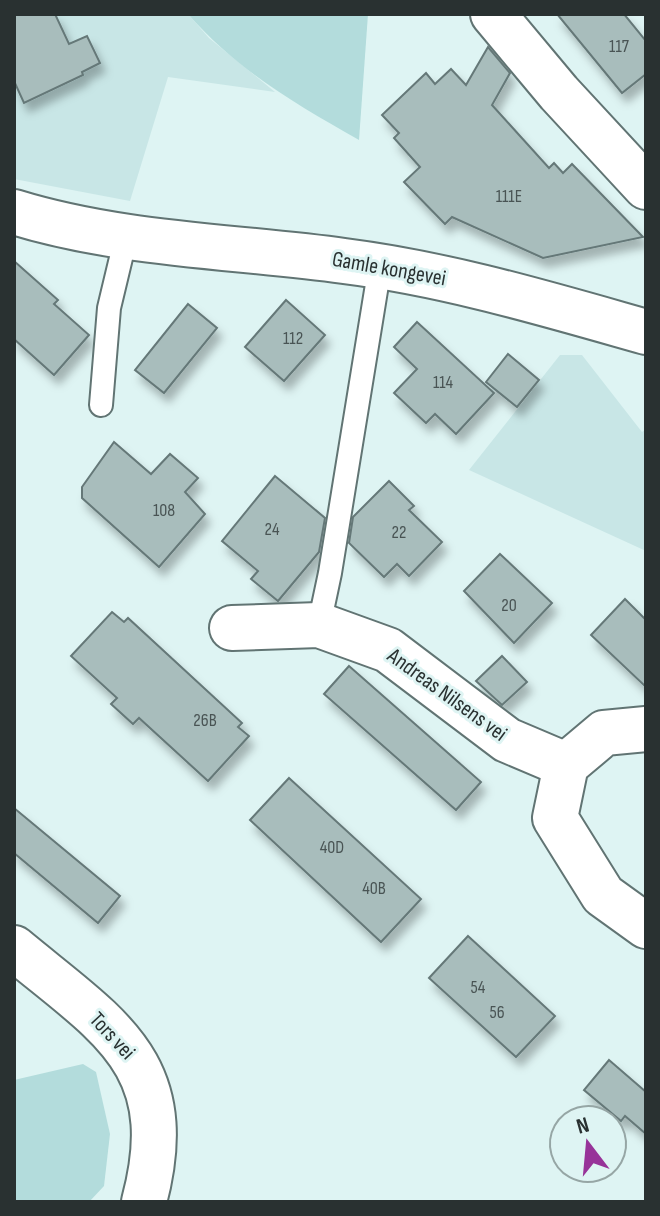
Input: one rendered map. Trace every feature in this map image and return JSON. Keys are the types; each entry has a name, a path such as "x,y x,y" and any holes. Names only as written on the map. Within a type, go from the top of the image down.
{"street":[{"path":"493,14 559,93 646,187"},
{"name":"Gamle kongevei","path":"14,212 126,237 436,275 646,332"},
{"name":"Andreas Nilsens vei","path":"232,628 319,625 388,650 507,740 566,765"},
{"path":"646,729 604,733 566,765 555,818 603,895 646,926"},
{"name":"Tors vei","path":"14,948 113,1033 134,1056 151,1102 154,1151 144,1202"}],"lane":[{"path":"101,405 109,308 126,237"},
{"path":"319,625 380,266"}],"shaded area":[{"path":"14,14 188,14 209,38 275,92 168,77 130,201 14,179"},
{"path":"188,14 368,14 359,140 247,69"},
{"path":"560,355 582,355 642,432 646,429 646,551 469,470"},
{"path":"83,1064 96,1072 110,1134 104,1186 89,1202 14,1202 14,1080"}],"building":[{"path":"14,14 55,14 69,44 87,36 100,63 82,72 83,75 24,103 14,81"},
{"path":"557,14 624,14 646,41 646,74 622,93"},
{"path":"488,47 510,73 492,105 549,168 554,163 563,173 572,164 643,237 543,258 452,217 445,224 404,182 420,167 394,138 399,133 382,115 426,73 435,84 451,69 466,85"},
{"path":"14,261 58,300 54,304 89,335 54,375 14,339"},
{"path":"286,300 325,335 284,381 245,347"},
{"path":"188,304 217,328 164,393 135,370"},
{"path":"417,322 494,393 456,434 435,414 426,423 394,393 417,369 394,347"},
{"path":"508,354 539,380 517,407 486,382"},
{"path":"114,442 151,474 170,454 198,478 185,492 205,514 159,567 82,498 82,487"},
{"path":"275,476 325,518 319,552 278,601 251,579 258,571 222,541"},
{"path":"389,481 414,506 409,510 442,542 409,576 397,564 384,577 349,543 353,517"},
{"path":"500,554 552,603 514,643 464,591"},
{"path":"625,599 646,620 646,687 591,635"},
{"path":"112,612 124,622 128,618 242,723 238,727 249,736 208,781 139,718 133,724 111,704 117,698 71,656"},
{"path":"502,656 527,682 502,705 476,681"},
{"path":"349,666 481,782 456,810 324,694"},
{"path":"289,778 421,899 381,942 250,820"},
{"path":"14,808 120,896 98,923 14,853"},
{"path":"468,936 555,1016 516,1057 429,978"},
{"path":"609,1060 646,1092 646,1134 628,1119 628,1104 601,1104 584,1090"}]}
